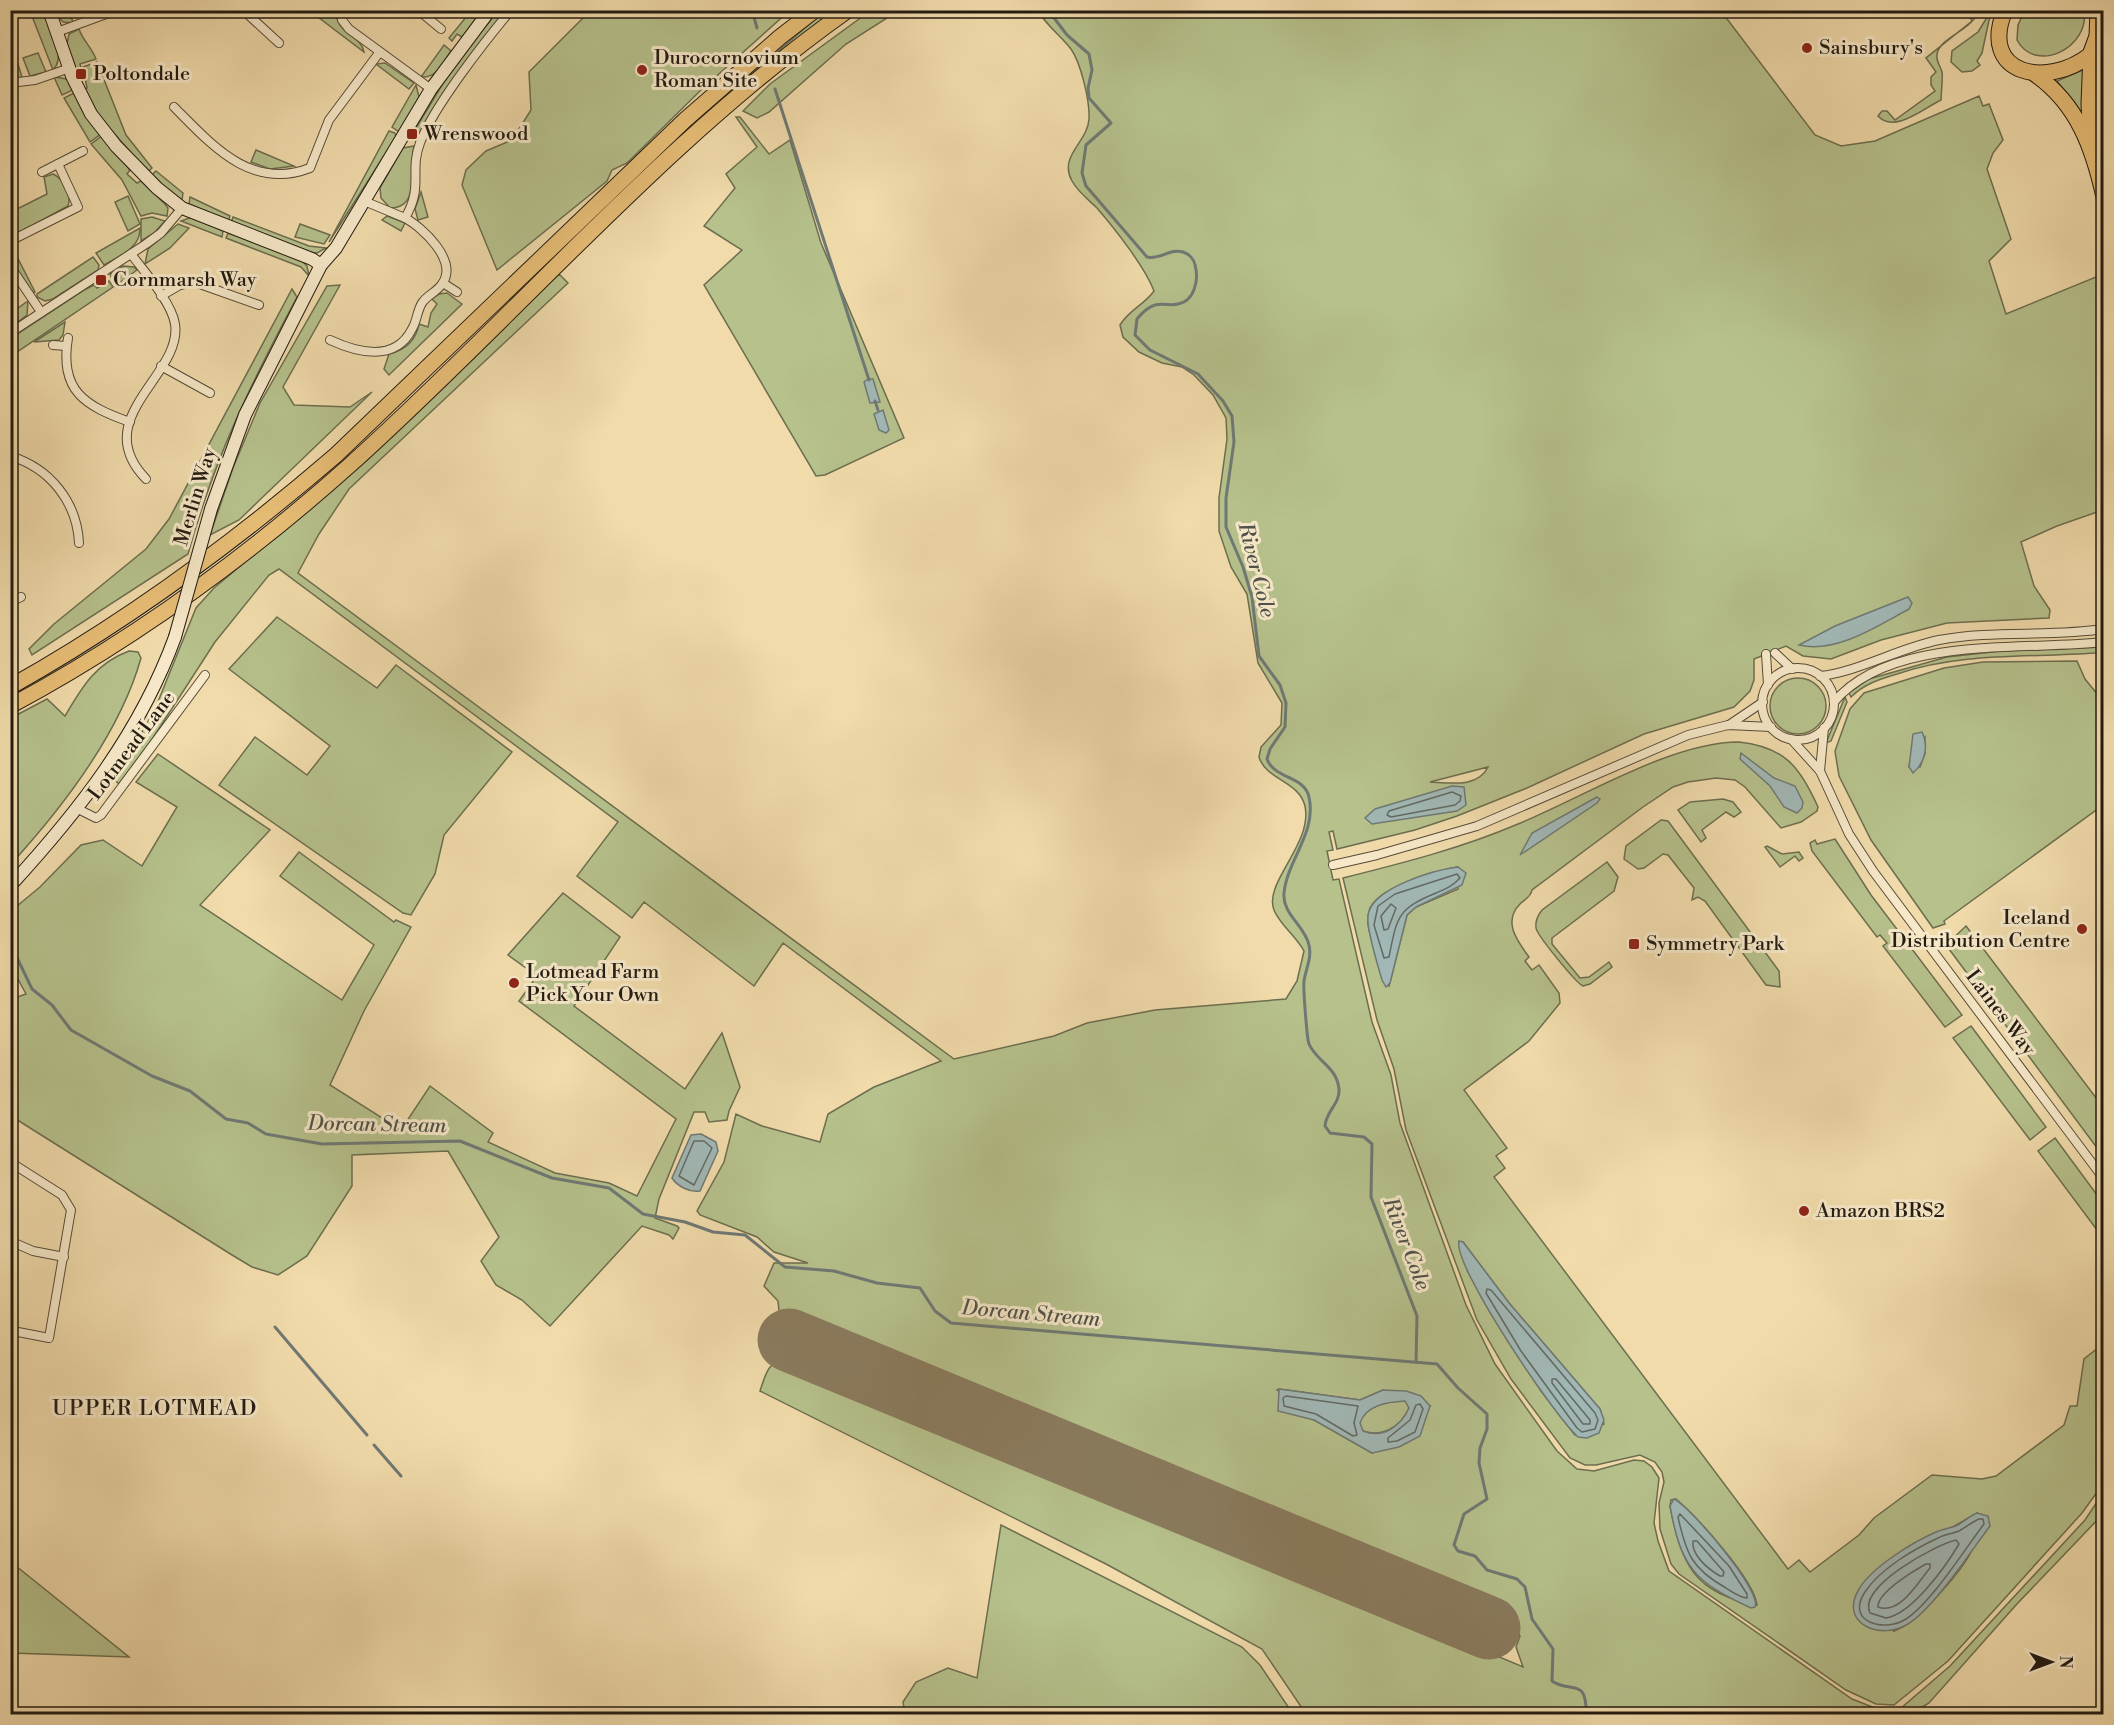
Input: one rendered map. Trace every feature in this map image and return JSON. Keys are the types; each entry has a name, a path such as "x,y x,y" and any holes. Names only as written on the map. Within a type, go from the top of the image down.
{"highway":[{"path":"10,687 121,621 184,578 287,497 344,448 685,120 815,10"},
{"path":"10,706 144,626 255,546 369,447 670,158 761,78 848,10"},
{"path":"2005,10 1999,30 2003,54 2016,68 2036,75 2072,110 2091,147"},
{"path":"2098,10 2089,104 2091,147 2103,196"},
{"path":"2036,75 2057,72 2095,52"}],"street":[{"path":"49,10 70,68 91,114 157,188 182,208 312,259 321,265"},
{"path":"57,32 117,10"},
{"path":"243,10 279,43"},
{"path":"341,10 345,25 431,89"},
{"path":"418,10 441,29"},
{"name":"Merlin Way","path":"10,886 78,809 142,712 175,637 211,509 245,415 321,265 336,248 431,89 490,10"},
{"path":"405,218 417,193 416,162 424,133 512,10"},
{"path":"174,107 210,143 232,160 266,175 292,174 310,168 329,120 379,52"},
{"path":"10,83 35,80 70,68"},
{"path":"42,172 83,151"},
{"path":"10,241 78,207 58,164"},
{"path":"330,340 364,353 382,352 393,347 407,337 423,302 443,283 445,270 434,240 423,228 364,201"},
{"path":"10,333 160,233 182,208"},
{"path":"131,254 172,314 176,333 162,366 130,422 128,438 130,457 146,479"},
{"path":"10,266 41,312"},
{"path":"161,296 180,285 194,282 259,305"},
{"path":"443,283 457,292"},
{"path":"53,345 67,342 66,368 77,393 94,408 130,422"},
{"path":"162,366 210,393"},
{"path":"10,456 40,470 61,490 74,514 79,543"},
{"path":"10,602 21,597"},
{"path":"1820,676 1844,671 1916,646 1959,637 2103,629"},
{"path":"1834,702 1845,690 1862,678 1922,657 1982,648 2103,642"},
{"path":"1772,728 1766,718 1763,702 1768,685 1770,654 1792,669"},
{"path":"1728,725 1772,728 1791,739 1809,738 1824,728 1833,714 1834,702 1830,687 1820,676 1804,669 1792,669 1781,673 1768,685"},
{"name":"Lotmead Lane","path":"78,809 91,817 96,818 101,815 205,675"},
{"path":"1333,865 1377,855 1477,826 1673,740 1728,725 1763,702"},
{"path":"1820,771 1824,728"},
{"name":"Laines Way","path":"1791,739 1820,771 1850,834 1873,871 2103,1179"},
{"path":"10,1162 62,1195 69,1203 70,1220 49,1338 18,1332 10,1328"},
{"path":"10,1241 33,1251 64,1257"}],"green space":[{"path":"2025,10 2084,11 2084,24 2079,36 2060,52 2048,56 2036,55 2026,50 2017,40 2018,25"},
{"path":"30,11 44,11 53,33 58,57 53,70"},
{"path":"54,11 67,11 74,23 63,22"},
{"path":"310,11 336,11 340,25 362,46 364,52"},
{"path":"471,11 483,11 462,37 457,34 452,41 449,38"},
{"path":"498,11 507,11 416,141 410,138 454,65"},
{"path":"590,11 789,11 701,90 627,163 612,170 607,181 497,270 462,185 466,170 486,151 512,140 531,110 529,72"},
{"path":"825,11 837,11 641,178 636,172"},
{"path":"870,11 898,11 846,44 769,112 757,118 743,111 770,84"},
{"path":"1038,11 1721,11 1815,135 1841,146 1875,141 1979,96 1983,106 1989,104 2003,140 1993,153 1987,169 2011,239 1989,261 2006,314 2103,274 2103,510 2057,526 2021,542 2034,586 2050,610 2049,618 1947,623 1881,640 1831,659 1803,656 1786,646 1754,659 1754,680 1750,691 1734,707 1644,734 1527,788 1415,830 1337,849 1333,831 1329,832 1333,850 1327,851 1333,880 1339,879 1372,1022 1391,1075 1400,1123 1466,1305 1495,1364 1557,1451 1577,1469 1594,1471 1634,1460 1644,1461 1652,1467 1659,1478 1654,1523 1669,1571 1852,1699 1880,1710 1901,1708 1950,1666 2085,1520 2103,1493 2103,1514 2016,1605 1929,1703 1911,1714 1306,1714 1262,1649 1106,1564 760,1391 769,1368 790,1357 1523,1667 1516,1647 1520,1636 1508,1618 779,1311 778,1301 764,1286 774,1263 808,1263 774,1252 757,1237 700,1215 697,1211 724,1162 736,1114 762,1126 820,1142 828,1114 874,1087 941,1061 783,943 754,986 644,902 632,918 577,876 618,822 279,569 269,575 215,642 151,741 119,784 115,780 155,709 196,608 214,588 332,489 450,381 559,274 568,283 349,489 319,534 298,573 954,1059 1054,1036 1087,1023 1155,1010 1286,999 1297,981 1304,951 1274,910 1273,899 1275,888 1302,834 1306,820 1305,806 1296,791 1268,771 1259,757 1261,747 1281,725 1282,703 1258,663 1247,594 1231,567 1219,531 1219,498 1227,439 1226,418 1213,395 1194,375 1182,367 1162,363 1139,352 1123,337 1120,325 1154,291 1144,271 1121,237 1072,181 1069,172 1071,156 1084,135 1089,119 1086,93 1075,55","holes":["1488,767 1483,774 1471,781 1463,783 1430,782","1277,1390 1360,1400 1383,1390 1430,1406 1372,1453 1314,1420"]},
{"path":"1976,11 1979,11 1972,21 1968,14 1974,16"},
{"path":"1991,11 1982,53 1977,61 1980,65 1972,71 1962,72 1951,62 1952,51 1978,32"},
{"path":"79,29 96,59 80,64 81,68 76,69 67,43 69,34"},
{"path":"444,45 451,51 442,65 432,75 421,77"},
{"path":"1941,46 1937,57 1942,74 1941,100 1900,121 1885,121 1878,116 1882,111 1887,111 1895,120 1935,91 1931,85 1931,77 1936,72 1926,58"},
{"path":"38,53 46,72 30,76 23,58"},
{"path":"17,61 22,77 11,79 10,64"},
{"path":"97,62 126,135 152,168 148,172 99,116 84,89 87,88 83,67"},
{"path":"385,63 414,83 409,89 376,64"},
{"path":"2085,69 2082,114 2057,81"},
{"path":"54,77 67,79 73,90 62,95"},
{"path":"416,85 419,97 399,132 392,127"},
{"path":"74,93 101,134 90,142 64,98"},
{"path":"736,117 740,117 769,154 790,140 821,243 904,438 825,475 816,476 704,285 742,250 704,226 735,188 726,174 757,147"},
{"path":"389,131 395,133 396,137 329,242"},
{"path":"102,136 130,170 127,174 137,183 141,181 165,204 168,208 167,216 152,213 141,216 122,180 91,144"},
{"path":"414,146 410,194 406,202 390,208 381,198 380,188 403,148"},
{"path":"256,150 294,166 270,169 251,162"},
{"path":"156,171 183,193 182,200 151,176"},
{"path":"53,174 66,188 69,197 68,206 11,237 11,212 47,194 44,177"},
{"path":"421,192 428,217 418,220 415,209"},
{"path":"128,196 140,224 128,231 115,202"},
{"path":"190,197 230,216 228,222 189,204"},
{"path":"387,216 405,223 401,231 382,220"},
{"path":"152,217 165,221 154,233 141,241 141,219"},
{"path":"192,217 223,231 222,237 181,221"},
{"path":"233,217 309,246 326,248 317,253 308,252 231,223"},
{"path":"178,224 189,228 170,248 145,264 148,249"},
{"path":"300,224 330,235 324,244 295,237"},
{"path":"140,228 137,241 133,246 104,265 96,253"},
{"path":"228,233 302,261 307,266 309,276 301,267 226,238"},
{"path":"12,247 35,292 33,293 11,260"},
{"path":"93,257 99,265 98,270 53,299 45,301 37,297 37,294"},
{"path":"123,266 134,267 137,270 115,286 110,274"},
{"path":"109,281 113,287 11,356 11,338 84,290 94,285 97,288"},
{"path":"340,285 283,387 294,405 350,407 372,392 239,520 210,535 233,468 260,403 327,286"},
{"path":"292,289 297,297 235,422 210,485 188,554 32,655 29,649 54,624 146,549 169,519"},
{"path":"447,293 462,304 389,375 384,369 389,354 409,344 419,324 428,327 431,313 437,304 432,299 439,294"},
{"path":"28,301 27,315 11,327 11,313"},
{"path":"65,322 63,335 59,340 34,342"},
{"path":"277,617 377,688 396,665 512,752 444,835 435,874 411,915 403,913 219,785 255,737 307,775 330,746 229,669"},
{"path":"2103,647 2103,651 2095,653 1995,657 1946,662 1878,680 1851,697 1849,693 1869,679 1947,657 2001,651"},
{"path":"129,651 138,652 141,658 132,686 119,714 88,768 31,842 11,864 11,718 47,699 65,716 91,677 107,662"},
{"path":"2077,661 2085,679 2103,701 2103,805 1944,921 1945,924 1933,928 1871,840 1839,776 1835,751 1850,709 1864,693 1944,668 1983,662","holes":["1925,737 1925,753 1920,767 1909,767 1912,752"]},
{"path":"1798,678 1809,680 1818,686 1824,695 1826,706 1824,717 1818,726 1809,732 1798,734 1787,732 1778,726 1772,717 1770,706 1772,695 1778,686 1787,680"},
{"path":"1845,697 1847,702 1831,741 1826,743"},
{"path":"1739,742 1779,754 1789,761 1805,781 1818,807 1817,811 1801,822 1781,828 1745,787 1735,780 1716,778 1688,782 1673,787 1643,807 1532,890 1515,911 1512,925 1520,945 1529,957 1525,961 1532,970 1539,965 1559,993 1560,1003 1529,1041 1464,1090 1507,1148 1496,1156 1505,1168 1494,1177 1788,1569 1799,1560 1810,1572 1859,1535 1874,1518 1932,1475 1982,1479 1996,1476 2064,1425 2070,1406 2077,1406 2084,1359 2103,1344 2103,1484 2082,1513 1948,1661 1894,1705 1876,1704 1846,1690 1679,1574 1671,1564 1660,1529 1659,1503 1664,1482 1662,1472 1655,1462 1640,1455 1596,1465 1585,1465 1570,1458 1511,1379 1477,1320 1406,1130 1394,1069 1377,1020 1343,878 1410,861 1497,833 1656,761 1713,744","holes":["1458,867 1458,889 1416,907 1407,915 1389,986 1382,974 1370,932 1369,911 1382,895 1394,888 1422,876","1463,1242 1509,1303 1600,1409 1604,1424 1575,1435 1541,1391 1490,1312 1467,1270","1676,1499 1710,1533 1746,1580 1757,1605 1718,1593 1694,1573 1679,1544 1670,1506 1671,1500","1977,1513 1973,1546 1966,1560 1948,1584 1925,1608 1894,1631 1951,1528"]},
{"path":"158,754 270,830 200,905 342,1000 374,945 280,876 299,852 394,922 396,920 411,927 364,1011 330,1085 401,1130 430,1086 493,1133 488,1142 555,1173 609,1183 637,1196 676,1119 519,1001 537,976 508,955 563,893 620,937 574,1006 685,1089 722,1033 740,1087 727,1120 709,1122 705,1112 694,1112 659,1199 655,1218 679,1228 673,1239 669,1235 642,1226 550,1326 522,1300 496,1285 481,1261 499,1237 448,1151 352,1155 352,1186 307,1256 278,1275 252,1267 11,1116 11,999 26,994 11,966 11,911 40,887 81,845 103,840 142,866 177,807 136,782"},
{"path":"1723,799 1733,802 1741,812 1734,817 1726,812 1702,830 1706,838 1701,842 1678,810 1690,802"},
{"path":"1661,820 1668,821 1779,971 1780,987 1766,985 1705,901 1698,897 1692,900 1694,888 1668,855 1663,854 1644,868 1638,869 1624,859 1626,846"},
{"path":"1835,839 1871,895 1962,1015 1945,1027 1883,946 1887,943 1880,935 1877,937 1812,851 1810,843 1815,840 1817,844"},
{"path":"1765,847 1782,854 1799,852 1803,858 1799,861 1795,856 1780,867"},
{"path":"1607,862 1618,877 1614,891 1552,938 1552,944 1580,978 1589,977 1609,962 1612,967 1590,984 1583,986 1565,968 1543,939 1536,928 1536,921 1542,910"},
{"path":"1966,926 2103,1107 2103,1156 1946,945"},
{"path":"1971,1026 2046,1127 2030,1140 1953,1038"},
{"path":"2055,1138 2103,1203 2103,1238 2038,1151"},
{"path":"785,1324 1497,1620 1509,1627 1509,1639 1501,1649 1493,1649 781,1347 775,1333"},
{"path":"1405,1400 1409,1408 1391,1429 1378,1433 1363,1431 1359,1423 1372,1408 1384,1403"},
{"path":"1001,1525 1242,1647 1260,1665 1293,1714 905,1714 903,1702 916,1682 948,1668 977,1678"},
{"path":"11,1562 129,1657 11,1653"}],"water":[{"path":"873,379 880,402 870,403 864,382"},
{"path":"883,410 889,430 886,433 879,430 874,414"},
{"path":"1908,597 1912,603 1909,609 1856,637 1827,646 1799,645 1835,626"},
{"path":"1922,732 1925,754 1913,773 1909,767 1913,734"},
{"path":"1741,753 1774,778 1795,786 1803,802 1802,808 1797,813 1784,807 1770,786 1740,759"},
{"path":"1452,786 1464,787 1466,805 1457,811 1372,824 1365,818 1375,809"},
{"path":"1597,797 1600,799 1597,803 1520,855 1532,833"},
{"path":"1458,867 1466,873 1462,885 1416,907 1407,915 1390,983 1386,987 1382,980 1369,929 1368,916 1372,906 1391,889 1405,882"},
{"path":"701,1134 716,1142 718,1151 700,1191 692,1191 680,1186 672,1178 691,1135"},
{"path":"1459,1241 1463,1242 1509,1303 1600,1409 1604,1420 1599,1433 1587,1438 1578,1437 1528,1373 1471,1279 1461,1255"},
{"path":"1279,1389 1360,1400 1383,1390 1406,1391 1421,1396 1430,1406 1420,1436 1399,1447 1372,1453 1314,1420 1278,1411","holes":["1405,1401 1409,1408 1391,1429 1378,1433 1363,1431 1360,1423 1372,1408"]},
{"path":"1674,1499 1695,1517 1724,1550 1748,1585 1755,1607 1751,1608 1716,1590 1693,1570 1685,1558 1674,1527 1670,1506"},
{"path":"1977,1513 1988,1516 1990,1526 1940,1593 1918,1617 1897,1629 1886,1631 1875,1630 1858,1620 1854,1612 1854,1601 1859,1589 1873,1572 1916,1542 1958,1525"}],"waterway":[{"path":"752,10 757,28"},
{"name":"River Cole","path":"1048,10 1067,35 1089,54 1092,70 1088,88 1089,98 1111,123 1086,145 1082,173 1086,186 1147,257 1178,251 1187,254 1194,263 1196,283 1188,299 1178,304 1158,304 1147,309 1137,319 1135,335 1150,350 1198,374 1223,401 1232,416 1234,442 1226,498 1226,527 1243,567 1252,597 1259,656 1280,685 1286,703 1285,727 1270,749 1267,759 1276,770 1302,785 1309,797 1309,823 1290,869 1284,893 1286,907 1307,938 1310,950 1304,986 1308,1040 1317,1056 1335,1075 1339,1089 1325,1126 1330,1133 1364,1137 1372,1144 1371,1197 1417,1316 1416,1362"},
{"path":"775,89 869,380"},
{"path":"875,401 878,410"},
{"name":"Dorcan Stream","path":"10,943 32,989 52,1005 71,1030 152,1076 190,1091 226,1119 248,1123 266,1134 322,1144 460,1141 552,1178 609,1188 643,1214 685,1222 713,1232 745,1235 785,1267 834,1271 877,1283 920,1288 935,1311 951,1323 1437,1364 1458,1388 1487,1414 1487,1429 1480,1448 1479,1463 1487,1499 1464,1514 1454,1545 1458,1551 1475,1556 1487,1570 1517,1579 1525,1587 1532,1619 1553,1649 1552,1681 1580,1690 1586,1702 1586,1714"},
{"path":"275,1327 367,1435"},
{"path":"374,1445 401,1476"}],"runway":[{"path":"789,1340 1489,1628"}],"place":[{"name":"Sainsbury's","path":"1807,48"},
{"name":"Durocornovium Roman Site","path":"642,70"},
{"name":"Poltondale","path":"81,74"},
{"name":"Wrenswood","path":"412,134"},
{"name":"Cornmarsh Way","path":"101,280"},
{"name":"Iceland Distribution Centre","path":"2082,929"},
{"name":"Symmetry Park","path":"1634,944"},
{"name":"Lotmead Farm Pick Your Own","path":"514,983"},
{"name":"Amazon BRS2","path":"1804,1211"}],"district":[{"name":"UPPER LOTMEAD","path":"155,1409"}]}
